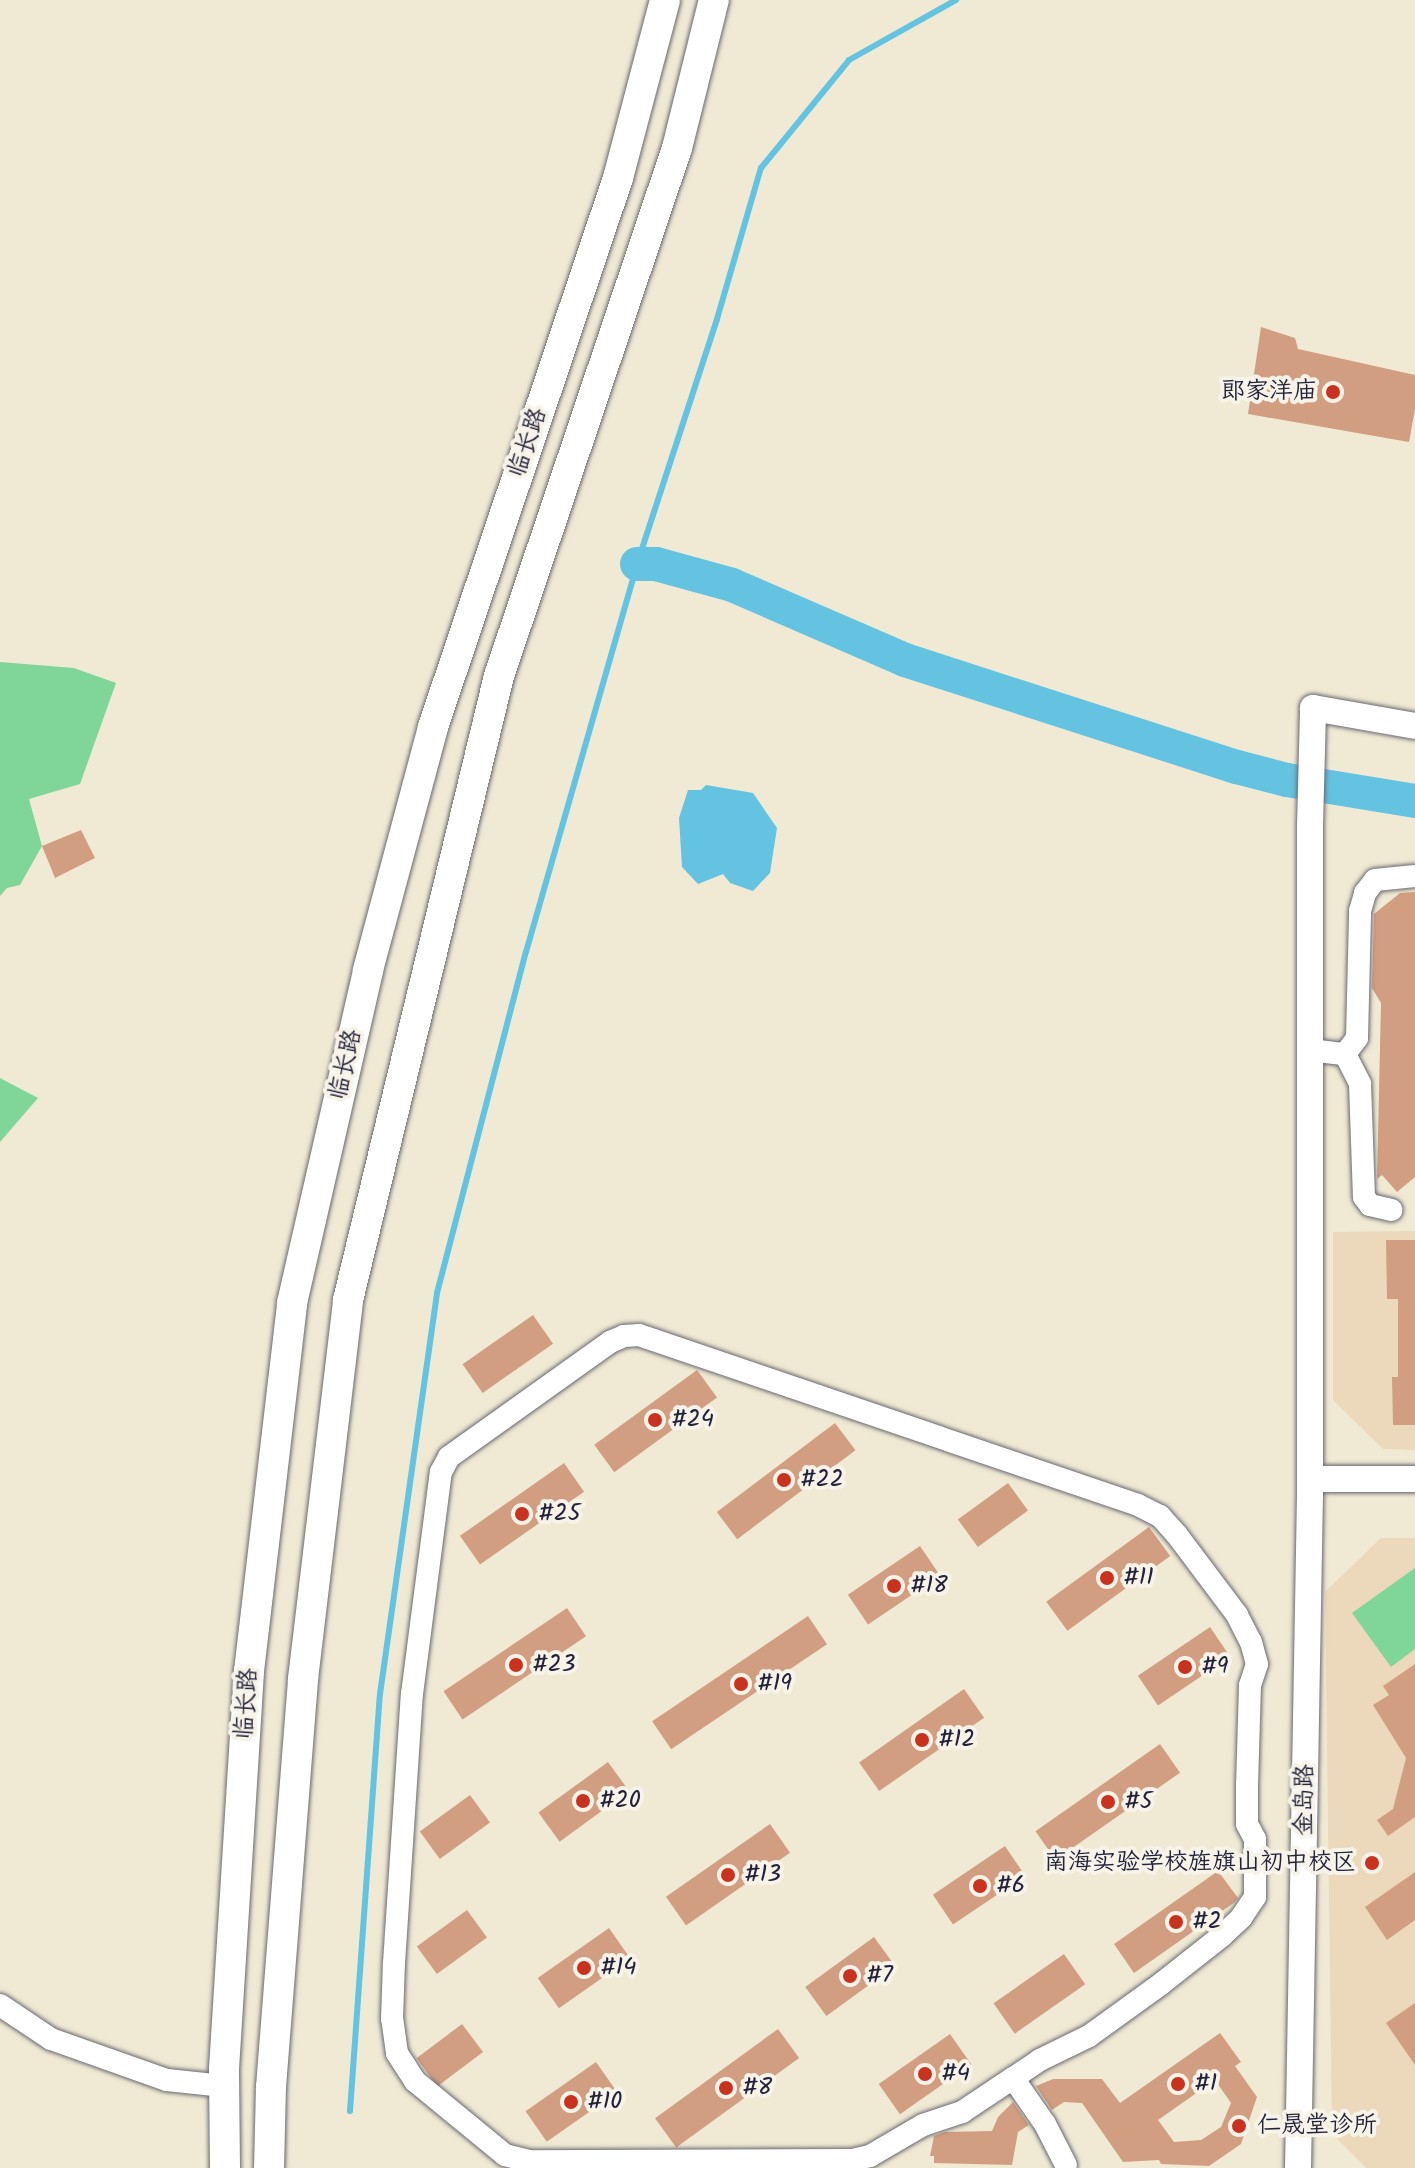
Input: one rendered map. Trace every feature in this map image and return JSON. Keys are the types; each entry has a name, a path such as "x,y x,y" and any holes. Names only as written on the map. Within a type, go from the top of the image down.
{"main road":[{"name":"临长路","path":"225,2168 224,2086 249,1671 292,1303 368,970 433,727 618,178 665,0"},
{"name":"临长路","path":"269,2168 271,2087 303,1679 348,1300 499,676 677,148 714,0"}],"street":[{"name":"金岛路","path":"1298,2168 1310,1487 1310,826 1313,708 1415,726"},
{"path":"1345,1054 1357,1038 1360,911 1365,893 1375,880 1415,876"},
{"path":"1310,1050 1345,1054"},
{"path":"1345,1054 1360,1084 1364,1197 1370,1205 1391,1210"},
{"path":"639,1335 1138,1505 1160,1516 1237,1615 1251,1642 1257,1664 1250,1685 1247,1784 1247,1824 1255,1839 1255,1897 1241,1918 1223,1935 1161,1984 1089,2036 1040,2060 1013,2078 962,2112 923,2125 870,2156 852,2160 529,2161 505,2155 415,2081 397,2053 392,2019 394,1963 412,1694 441,1472 449,1457 610,1342 624,1336 639,1335"},
{"path":"1310,1487 1415,1479"},
{"path":"1310,1487 1415,1495"},
{"path":"0,2005 51,2039 167,2080 224,2086"},
{"path":"1013,2078 1045,2124 1066,2167"}],"shaded area":[{"path":"1415,1231 1415,1450 1383,1449 1333,1400 1333,1232"},
{"name":"南海实验学校旌旗山初中校区","path":"1381,1538 1415,1538 1415,2168 1366,2168 1332,2134 1325,1592"}],"green space":[{"path":"0,662 74,668 116,683 80,784 29,799 42,846 20,885 7,888 0,896"},
{"path":"0,1078 38,1098 0,1142"},
{"path":"1415,1568 1415,1649 1391,1667 1352,1613"}],"water":[{"path":"706,785 753,793 777,828 770,873 753,891 730,883 723,874 698,884 682,867 679,818 688,790 701,790"}],"building":[{"name":"郎家洋庙","path":"1261,327 1295,338 1298,349 1415,375 1415,409 1409,442 1248,414"},
{"path":"81,830 95,858 55,878 42,846"},
{"path":"1415,892 1415,1177 1397,1192 1382,1175 1377,1179 1381,1003 1372,988 1374,914 1400,893"},
{"path":"1386,1240 1415,1240 1415,1425 1393,1425 1392,1377 1398,1377 1398,1299 1387,1299"},
{"path":"533,1315 553,1344 483,1393 463,1364"},
{"name":"#24","path":"697,1370 717,1398 614,1472 594,1445"},
{"name":"#22","path":"835,1423 855,1450 737,1539 717,1512"},
{"name":"#25","path":"564,1463 584,1492 480,1565 460,1536"},
{"path":"1008,1483 1028,1511 978,1547 958,1519"},
{"name":"#11","path":"1149,1527 1170,1556 1067,1631 1046,1602"},
{"name":"#18","path":"920,1546 940,1576 868,1624 848,1595"},
{"name":"#23","path":"567,1608 586,1636 462,1720 443,1691"},
{"name":"#19","path":"808,1616 827,1644 671,1749 652,1721"},
{"name":"#9","path":"1210,1627 1230,1657 1158,1705 1138,1676"},
{"path":"1415,1664 1415,1817 1388,1836 1377,1820 1393,1809 1406,1758 1373,1705 1389,1695 1383,1686"},
{"name":"#12","path":"964,1689 984,1718 879,1791 859,1762"},
{"name":"#5","path":"1160,1744 1180,1773 1056,1860 1035,1831"},
{"name":"#20","path":"608,1762 629,1791 560,1842 538,1813"},
{"path":"470,1795 490,1823 440,1859 420,1831"},
{"name":"#13","path":"770,1824 790,1853 686,1926 666,1897"},
{"name":"#6","path":"1005,1846 1025,1876 953,1924 933,1895"},
{"name":"#2","path":"1218,1871 1238,1898 1235,1902 1134,1973 1114,1944"},
{"path":"1415,1872 1415,1920 1387,1940 1365,1907"},
{"path":"467,1910 487,1938 437,1974 417,1946"},
{"name":"#14","path":"609,1928 630,1958 559,2008 538,1978"},
{"name":"#7","path":"874,1937 895,1966 826,2016 805,1987"},
{"path":"1064,1954 1085,1984 1015,2034 994,2003"},
{"path":"1415,2003 1415,2065 1386,2023"},
{"path":"462,2024 483,2052 438,2086 416,2058"},
{"name":"#8","path":"778,2029 799,2058 676,2147 655,2118"},
{"path":"1220,2033 1241,2062 1235,2066 1257,2097 1241,2144 1209,2166 1161,2164 1159,2160 1123,2162 1082,2103 1064,2102 1052,2110 1036,2086 1053,2079 1102,2079 1120,2103","holes":["1215,2080 1231,2103 1221,2127 1201,2140 1174,2142 1158,2120"]},
{"name":"#4","path":"950,2034 971,2064 900,2114 879,2084"},
{"name":"#10","path":"596,2062 617,2092 547,2142 526,2111"},
{"path":"1013,2102 1029,2125 1018,2132 1012,2165 934,2163 934,2156 930,2156 934,2136 945,2132 992,2131 998,2117"}],"waterway":[{"path":"350,2111 380,1694 437,1293 526,952 637,564 717,319 761,168 849,60 956,0"},
{"path":"637,564 656,564 732,585 905,660 1237,767 1287,780 1415,801"}],"place":[{"name":"郎家洋庙","path":"1333,392"},
{"name":"#24","path":"655,1420"},
{"name":"#22","path":"784,1480"},
{"name":"#25","path":"522,1514"},
{"name":"#11","path":"1107,1578"},
{"name":"#18","path":"894,1586"},
{"name":"#23","path":"516,1665"},
{"name":"#9","path":"1185,1667"},
{"name":"#19","path":"741,1684"},
{"name":"#12","path":"922,1740"},
{"name":"#20","path":"583,1801"},
{"name":"#5","path":"1108,1802"},
{"name":"南海实验学校旌旗山初中校区","path":"1372,1863"},
{"name":"#13","path":"728,1875"},
{"name":"#6","path":"980,1886"},
{"name":"#2","path":"1176,1922"},
{"name":"#14","path":"584,1968"},
{"name":"#7","path":"850,1976"},
{"name":"#4","path":"925,2074"},
{"name":"#1","path":"1178,2084"},
{"name":"#8","path":"726,2088"},
{"name":"#10","path":"571,2102"},
{"name":"仁晟堂诊所","path":"1239,2126"}]}
